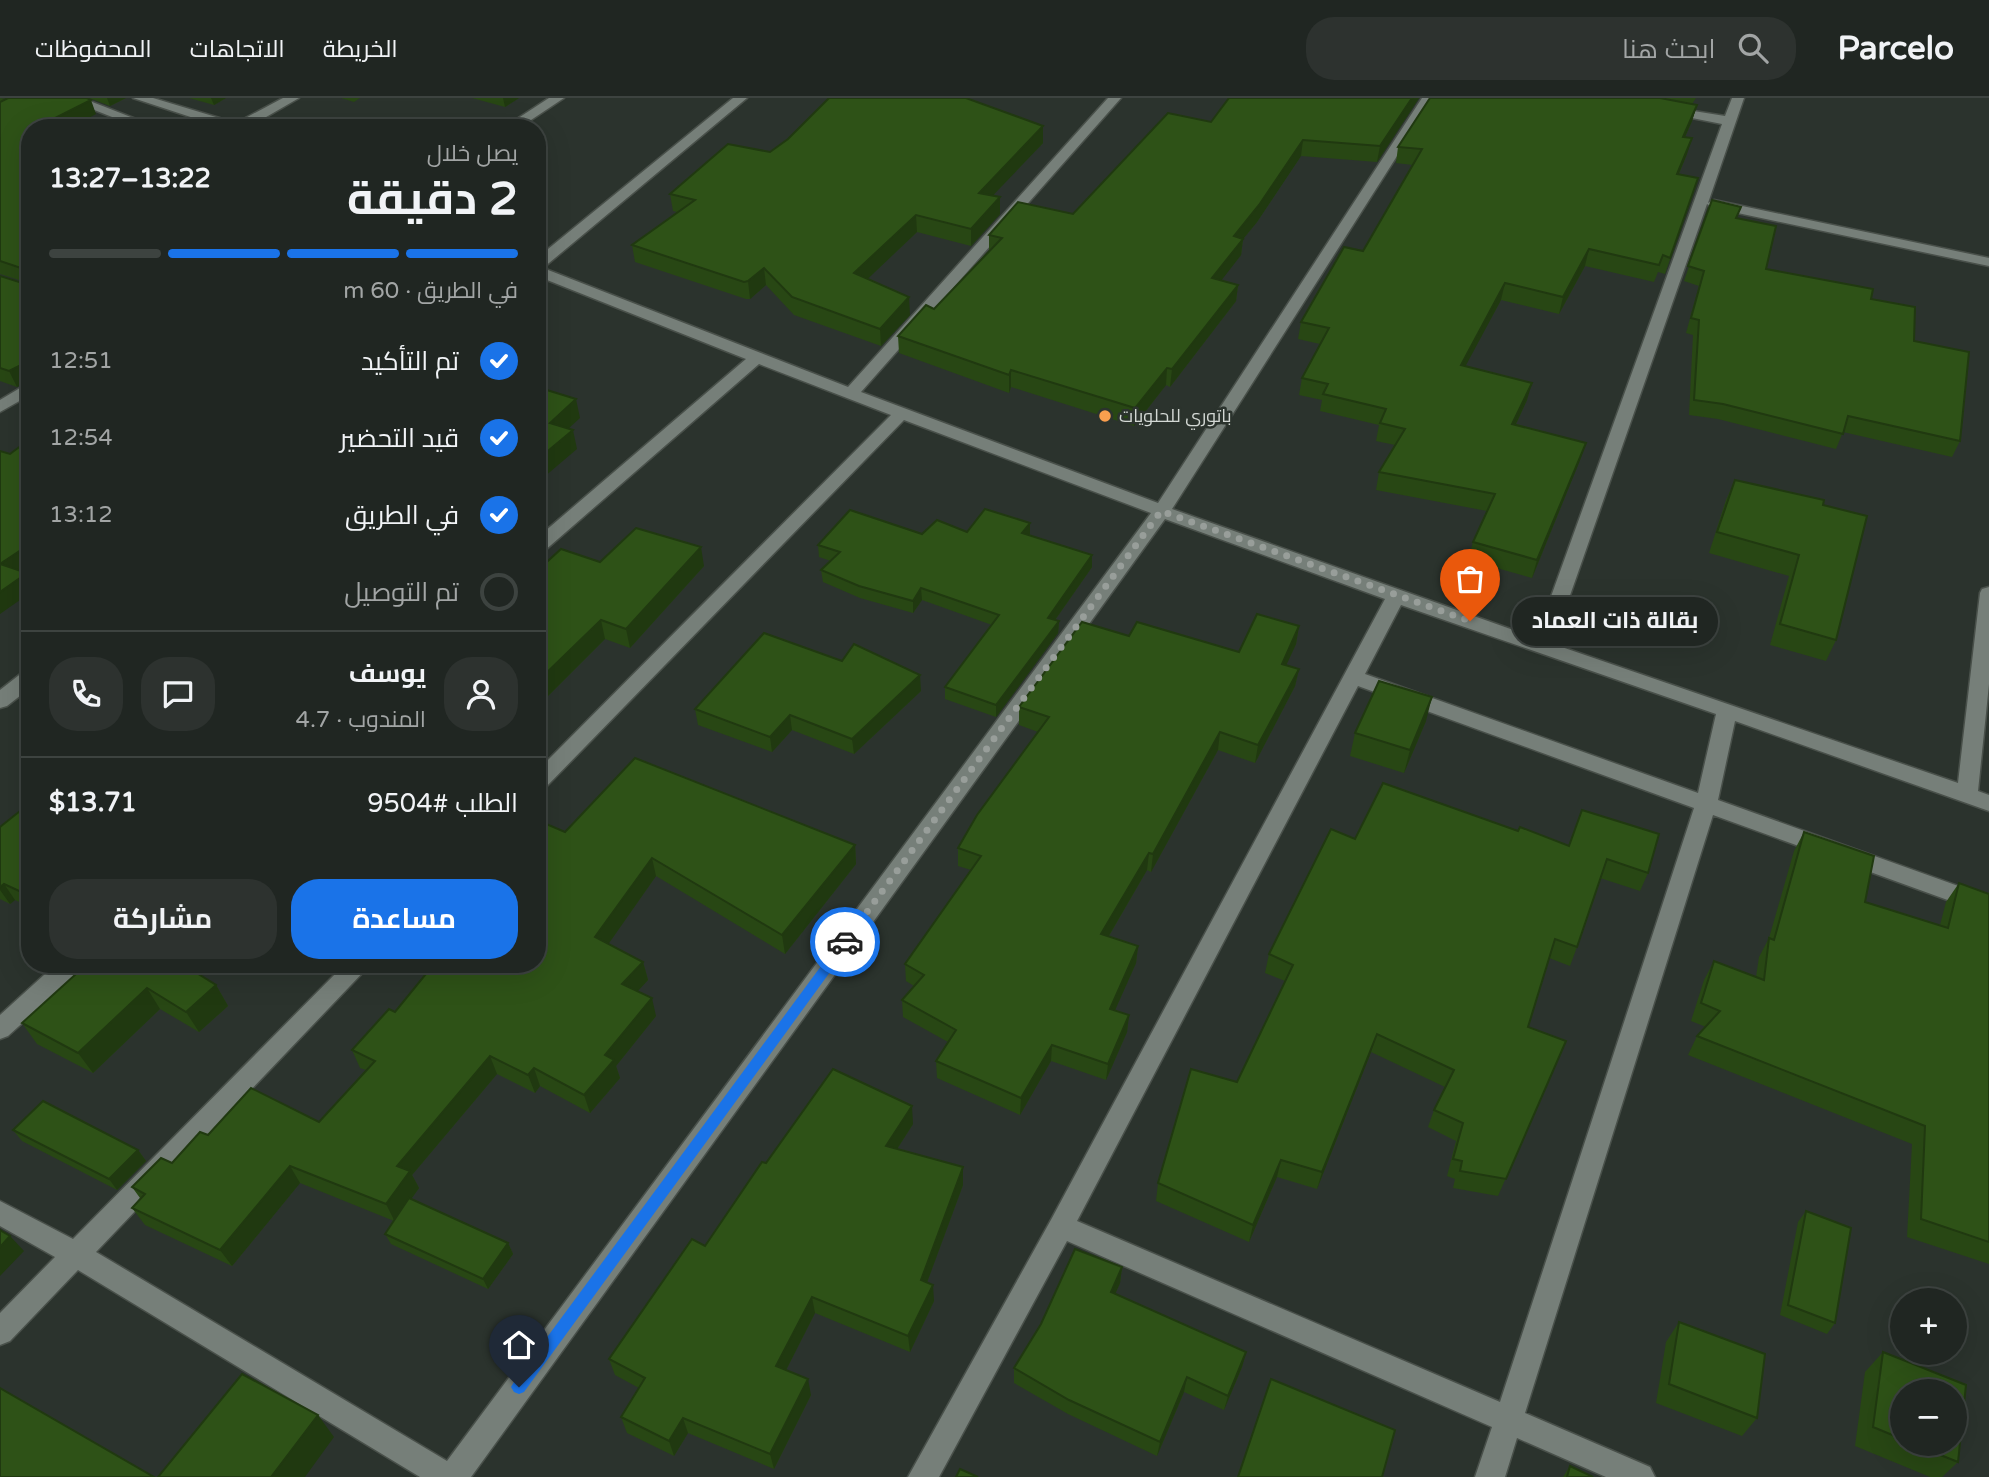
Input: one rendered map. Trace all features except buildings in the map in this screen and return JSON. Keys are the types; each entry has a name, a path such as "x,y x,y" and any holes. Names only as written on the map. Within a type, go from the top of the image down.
{"street":[{"path":"70,98 129,119"},
{"path":"139,98 207,119"},
{"path":"254,119 293,98"},
{"path":"524,119 558,98"},
{"path":"546,261 741,98"},
{"path":"850,394 1115,98"},
{"path":"453,1477 1161,511 1428,98"},
{"path":"1543,646 1738,98"},
{"path":"124,117 155,103"},
{"path":"1649,106 1730,121"},
{"path":"1702,201 1989,262"},
{"path":"546,273 900,415 1161,511 1989,803"},
{"path":"546,540 756,358"},
{"path":"0,407 21,393"},
{"path":"546,775 900,415"},
{"path":"1967,795 1989,593"},
{"path":"923,1477 1061,1226 1396,596"},
{"path":"1354,677 1989,906"},
{"path":"0,701 21,684"},
{"path":"1490,1477 1706,805 1727,712"},
{"path":"0,1029 62,973"},
{"path":"0,1332 351,973"},
{"path":"0,1213 75,1254 447,1477"},
{"path":"1061,1226 1640,1477"}],"way so far":[{"path":"845,942 1161,511 1470,621"}],"place":[{"name":"باتوري للحلويات","path":"1105,416"},
{"name":"بقالة ذات العماد","path":"1470,621"}],"route":[{"path":"519,1387 845,942"}]}
